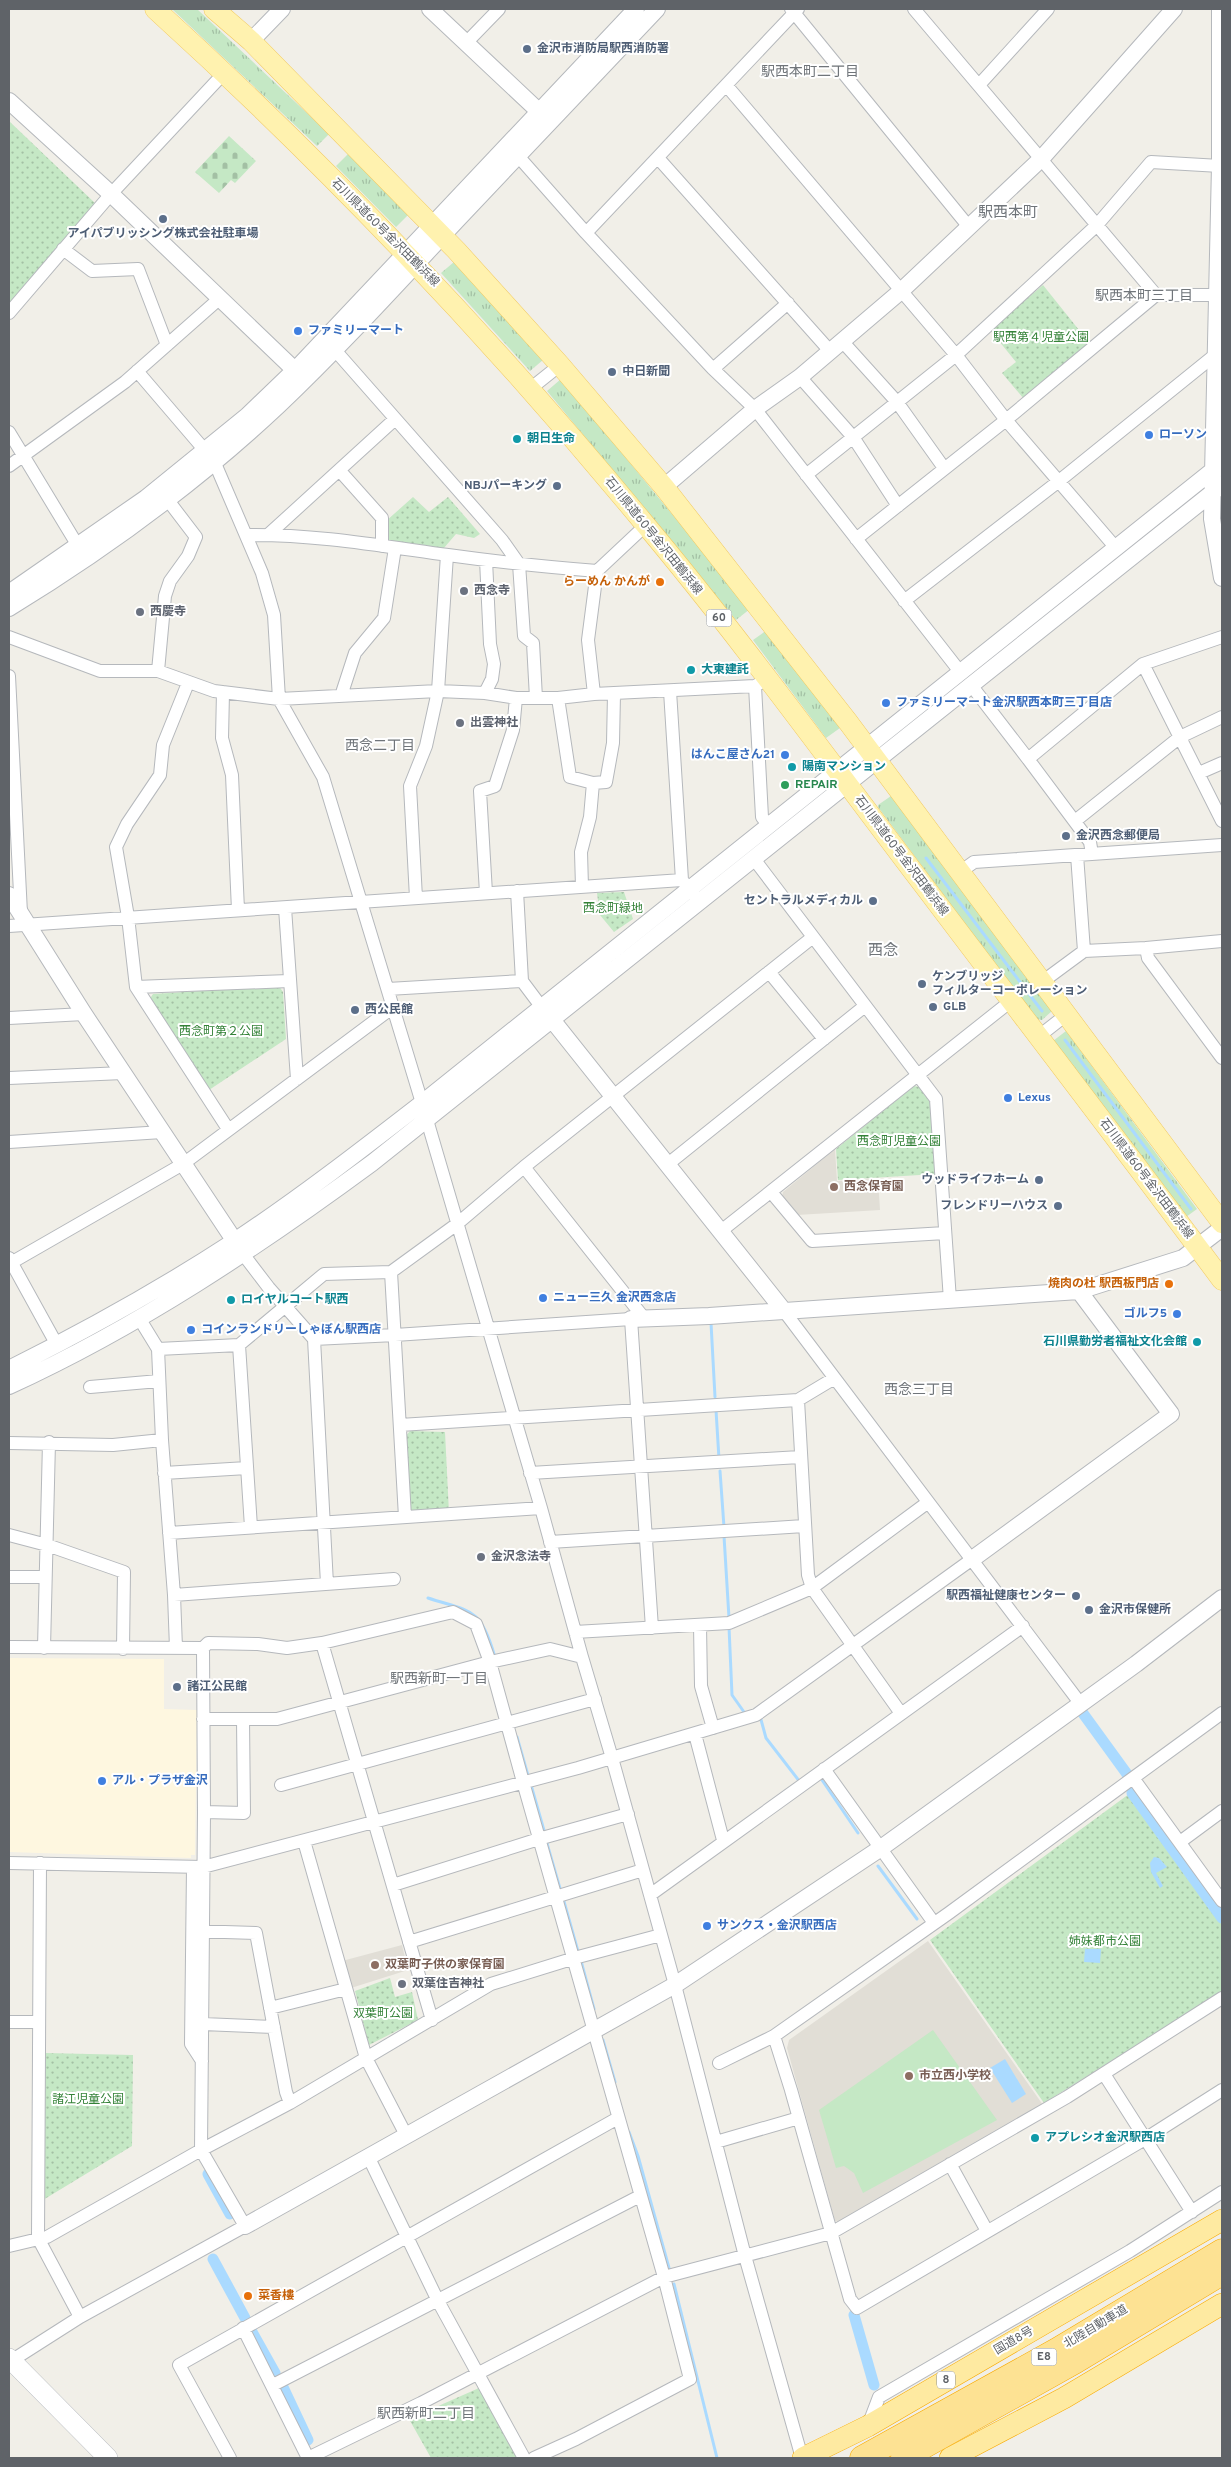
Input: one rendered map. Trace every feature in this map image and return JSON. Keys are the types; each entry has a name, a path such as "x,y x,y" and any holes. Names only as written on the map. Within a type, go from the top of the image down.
{"highway":[{"name":"8","path":"1088,2299 1119,2272 1222,2206"},
{"name":"国道8号","path":"802,2458 868,2426 1222,2220"},
{"name":"北陸自動車道","path":"862,2458 1057,2350 1222,2251"},
{"name":"北陸自動車道","path":"903,2458 1076,2361 1222,2273"},
{"path":"950,2458 1064,2398 1213,2313 1222,2304"}],"main road":[{"name":"石川県道60号金沢田鶴浜線","path":"155,9 225,72 411,259 530,389 646,525 761,683 842,778 1222,1280"},
{"path":"214,9 251,41 437,231 560,365 664,487 872,755 1222,1224"},
{"path":"10,2359 108,2458"}],"street":[{"path":"251,41 282,9"},
{"path":"430,9 544,117"},
{"path":"466,44 499,9"},
{"path":"586,73 636,9"},
{"path":"299,375 586,73 657,9"},
{"path":"979,85 1048,9"},
{"path":"664,487 755,410 800,377 900,291 969,227 1041,159 1174,9"},
{"path":"1220,9 1220,239 1216,295 1215,355 1218,489 1212,519 1222,578"},
{"path":"586,233 794,10 969,227"},
{"path":"919,11 1156,295"},
{"path":"9,313 111,194 225,72"},
{"path":"726,85 900,291 956,354 1006,420 1116,548"},
{"path":"9,101 111,194 299,375"},
{"path":"437,231 518,156 544,117"},
{"path":"518,156 586,233 713,369 755,410 1028,759 1090,842 1092,854"},
{"path":"658,158 788,303 897,402 944,468"},
{"path":"806,475 956,354 1097,225 1152,162 1220,166"},
{"path":"63,249 92,271 138,269 167,345"},
{"path":"9,593 38,582 167,499 247,416 334,349 411,259"},
{"path":"856,539 1006,420 1156,295 1216,295"},
{"path":"9,466 137,371 219,299"},
{"path":"713,369 788,303"},
{"path":"334,349 394,420 502,540 519,564 524,636 532,644 536,698"},
{"path":"904,601 1059,481 1215,355"},
{"path":"530,389 560,365"},
{"path":"137,371 209,456 247,535 262,573 274,615 279,699 323,776 388,989 392,1008 541,1508 628,1814 675,1985 745,2256 802,2458"},
{"path":"800,377 853,437 898,506"},
{"path":"269,534 394,420"},
{"path":"9,432 78,546"},
{"path":"9,608 78,546 209,456"},
{"path":"1042,618 1116,548 1218,467"},
{"path":"340,471 382,518 388,547 384,618 355,653 341,696"},
{"path":"9,1386 64,1359 139,1318 238,1248 335,1170 422,1104 769,826 842,778 1042,618 1218,489"},
{"path":"158,671 165,596 170,581 188,556 196,537 167,499"},
{"path":"594,694 588,640 597,571 646,525"},
{"path":"247,535 269,534 519,564 597,571"},
{"path":"416,898 410,786 426,746 438,691 447,555"},
{"path":"485,693 492,680 494,664 490,644 486,560"},
{"path":"9,636 100,671 158,671 188,683 223,692 279,699 438,691 485,693 516,698 558,698 761,683 762,816 769,826"},
{"path":"1028,759 1143,664 1222,637"},
{"path":"1143,664 1222,821"},
{"path":"9,676 23,919"},
{"path":"188,683 163,745 160,775 127,824 116,847 128,917 136,987 228,1129"},
{"path":"670,691 691,890"},
{"path":"223,692 222,738 232,775 238,910"},
{"path":"558,698 570,777 593,783 606,782 614,743 614,694"},
{"path":"486,893 480,791 495,786 513,730 516,698"},
{"path":"1074,821 1180,737 1222,717"},
{"path":"1199,773 1222,763"},
{"path":"9,1369 238,1248 323,1200 427,1121 553,1021 691,890 754,859 842,778"},
{"path":"582,887 580,852 590,817 593,783"},
{"path":"960,872 974,862 1222,845"},
{"path":"1077,855 1084,951"},
{"path":"754,859 936,1099 938,1105 950,1300"},
{"path":"9,926 23,919 128,917 582,887 691,890"},
{"path":"517,891 522,981 784,1311 833,1379 1080,1703"},
{"path":"9,895 84,1014 238,1248 314,1338 328,1584"},
{"path":"285,908 297,1079"},
{"path":"158,1349 239,1345 324,1274 391,1272 457,1224 524,1167 813,937"},
{"path":"1042,982 1084,951 1222,942"},
{"path":"1146,948 1148,958 1222,1058"},
{"path":"769,972 824,1039"},
{"path":"136,987 290,981"},
{"path":"388,989 522,981"},
{"path":"721,1232 1011,1001"},
{"path":"668,1164 865,1006"},
{"path":"57,1345 10,1261 183,1164 392,1008"},
{"path":"9,1018 84,1014"},
{"path":"1038,1036 1066,1015"},
{"path":"9,1078 123,1073"},
{"path":"9,1142 162,1132"},
{"path":"524,1167 638,1319 637,1410 652,1628"},
{"path":"771,1192 812,1241 946,1233"},
{"path":"314,1338 395,1336 1079,1291 1183,1258 1222,1228"},
{"path":"391,1272 405,1517"},
{"path":"9,1863 198,1867 304,1841 612,1758 756,1715 1171,1414 1079,1291"},
{"path":"139,1318 158,1349 164,1474 174,1595 176,1648"},
{"path":"239,1345 251,1527"},
{"path":"400,1425 798,1400 833,1379"},
{"path":"90,1387 159,1381"},
{"path":"798,1400 804,1526 808,1575 812,1588 900,1712"},
{"path":"9,1443 49,1442 113,1445 162,1440"},
{"path":"44,1648 44,1577 47,1545 49,1442"},
{"path":"530,1473 800,1457"},
{"path":"164,1474 247,1468"},
{"path":"575,1632 729,1623 812,1588 927,1503"},
{"path":"169,1533 541,1508"},
{"path":"550,1542 804,1526"},
{"path":"9,1535 47,1545 124,1572 123,1649"},
{"path":"9,1577 44,1577"},
{"path":"174,1595 394,1579"},
{"path":"10,2359 80,2317 675,1985 881,1848 1136,1664 1222,1598"},
{"path":"245,2226 202,2150 203,2024 198,1971 198,1867 204,1812 203,1648 208,1643 258,1644 287,1648 322,1643 453,1612 476,1624 494,1661 576,1958 593,2030 664,2277 690,2379 534,2458"},
{"path":"700,1625 701,1686 713,1728"},
{"path":"650,1895 900,1712 1022,1626"},
{"path":"322,1643 432,2020"},
{"path":"9,1647 203,1648"},
{"path":"203,1719 277,1719 494,1661 550,1649 582,1657"},
{"path":"281,1785 595,1699"},
{"path":"720,2063 774,2036 934,1923 1222,1714"},
{"path":"204,1812 244,1813 244,1719"},
{"path":"695,1734 724,1840"},
{"path":"824,1768 934,1923"},
{"path":"1133,1778 1222,1900"},
{"path":"1180,1842 1222,1812"},
{"path":"393,1885 543,1838 628,1814"},
{"path":"304,1841 366,2058 406,2135"},
{"path":"40,1863 38,2238 80,2317"},
{"path":"409,1942 643,1870"},
{"path":"198,1931 256,1933 286,2092 290,2103"},
{"path":"9,2246 48,2237 202,2150 290,2103 491,1984 661,1935"},
{"path":"198,1971 191,2044 202,2061"},
{"path":"270,2008 346,1989"},
{"path":"243,2328 308,2458 421,2403 664,2277 831,2233 1104,2074 1222,1998"},
{"path":"9,2022 39,2022"},
{"path":"203,2024 274,2027"},
{"path":"774,2036 850,2299 857,2308 1145,2139 1222,2090"},
{"path":"1104,2074 1192,2212"},
{"path":"230,2458 179,2365 618,2118"},
{"path":"716,2142 799,2118"},
{"path":"368,2156 409,2236 438,2300 524,2458"},
{"path":"950,2164 987,2231"},
{"path":"868,2426 879,2396 1130,2251 1222,2192"},
{"path":"272,2385 640,2196"},
{"path":"1119,2272 1130,2251"},
{"path":"965,2369 977,2354 1004,2332 1002,2326"}],"shaded area":[{"name":"西念保育園","path":"835,1149 837,1181 878,1179 880,1210 797,1215 782,1197 783,1192"},
{"name":"アル・プラザ金沢","path":"9,1658 164,1659 164,1709 197,1710 195,1855 191,1855 191,1858 9,1852"},
{"name":"市立西小学校","path":"928,1941 1043,2105 839,2222 835,2221 787,2048 789,2040"},
{"name":"双葉町子供の家保育園","path":"402,1945 408,1970 351,1988 342,1961"}],"green space":[{"path":"172,9 197,9 329,134 317,146"},
{"path":"9,121 96,204 9,307"},
{"path":"229,136 256,161 235,183 231,180 219,193 195,172"},
{"path":"348,154 409,214 396,227 336,166"},
{"path":"454,262 543,360 530,371 441,273"},
{"name":"駅西第４児童公園","path":"1043,285 1091,345 1024,399 1002,373 1016,362 990,330"},
{"path":"561,379 750,609 736,620 547,391"},
{"path":"413,497 429,512 448,497 480,534 474,538 456,534 437,556 386,549 385,522"},
{"path":"767,630 840,728 826,738 753,640"},
{"path":"891,796 1052,1011 1042,1020 1036,1019 878,807 878,805"},
{"name":"西念町緑地","path":"624,892 633,919 614,932 600,915 597,893"},
{"name":"西念町第２公園","path":"279,986 283,992 286,1039 209,1090 149,1000 153,994"},
{"path":"1066,1031 1197,1209 1186,1217 1053,1041"},
{"name":"西念町児童公園","path":"914,1086 920,1087 931,1102 936,1174 838,1180 836,1149"},
{"path":"410,1431 445,1432 449,1513 408,1511 405,1437"},
{"name":"姉妹都市公園","path":"1129,1794 1222,1922 1222,1992 1044,2103 930,1940"},
{"name":"双葉町公園","path":"390,1978 395,1997 412,1992 418,2020 369,2045 355,1991"},
{"path":"933,2030 997,2120 863,2193 854,2173 844,2166 836,2168 819,2110"},
{"name":"諸江児童公園","path":"45,2053 133,2055 132,2146 43,2200"},
{"path":"479,2388 518,2458 431,2458 409,2419"}],"water":[{"path":"1154,1857 1159,1858 1167,1867 1156,1873 1163,1886 1160,1888 1151,1872 1150,1863"},
{"path":"1085,1949 1101,1949 1100,1963 1084,1962"},
{"path":"1005,2059 1026,2094 1012,2103 990,2068"}],"waterway":[{"path":"926,858 1042,1011"},
{"path":"1065,1040 1191,1209"},
{"path":"711,1323 715,1397"},
{"path":"716,1410 719,1459"},
{"path":"720,1471 724,1527"},
{"path":"724,1536 729,1618"},
{"path":"428,1598 464,1609 478,1619 484,1627 494,1654"},
{"path":"729,1627 732,1695 744,1712"},
{"path":"1082,1712 1127,1774"},
{"path":"760,1716 766,1738 800,1782"},
{"path":"517,1737 529,1779"},
{"path":"822,1780 858,1833"},
{"path":"531,1785 545,1834"},
{"path":"1132,1793 1222,1918"},
{"path":"546,1840 561,1892"},
{"path":"878,1866 917,1919"},
{"path":"563,1898 579,1955"},
{"path":"581,1961 594,2009"},
{"path":"603,2040 615,2082"},
{"path":"629,2132 638,2156 669,2268"},
{"path":"208,2174 230,2214"},
{"path":"213,2259 245,2318"},
{"path":"674,2284 717,2458"},
{"path":"854,2315 874,2385"},
{"path":"252,2332 275,2373"},
{"path":"283,2387 308,2440"}],"place":[{"name":"金沢市消防局駅西消防署","path":"527,49"},
{"name":"アイパブリッシング株式会社駐車場","path":"163,219"},
{"name":"ファミリーマート","path":"298,331"},
{"name":"中日新聞","path":"612,372"},
{"name":"ローソン","path":"1149,435"},
{"name":"朝日生命","path":"517,439"},
{"name":"NBJパーキング","path":"557,486"},
{"name":"らーめん かんが","path":"660,582"},
{"name":"西念寺","path":"464,591"},
{"name":"西慶寺","path":"140,612"},
{"name":"大東建託","path":"691,670"},
{"name":"ファミリーマート金沢駅西本町三丁目店","path":"886,703"},
{"name":"出雲神社","path":"460,723"},
{"name":"はんこ屋さん21","path":"785,755"},
{"name":"陽南マンション","path":"792,767"},
{"name":"REPAIR","path":"785,785"},
{"name":"金沢西念郵便局","path":"1066,836"},
{"name":"セントラルメディカル","path":"873,901"},
{"name":"ケンブリッジ フィルターコーポレーション","path":"922,984"},
{"name":"GLB","path":"933,1007"},
{"name":"西公民館","path":"355,1010"},
{"name":"Lexus","path":"1008,1098"},
{"name":"ウッドライフホーム","path":"1039,1180"},
{"name":"西念保育園","path":"834,1187"},
{"name":"フレンドリーハウス","path":"1058,1206"},
{"name":"焼肉の杜 駅西板門店","path":"1169,1284"},
{"name":"ニュー三久 金沢西念店","path":"543,1298"},
{"name":"ロイヤルコート駅西","path":"231,1300"},
{"name":"ゴルフ5","path":"1177,1314"},
{"name":"コインランドリーしゃぼん駅西店","path":"191,1330"},
{"name":"石川県勤労者福祉文化会館","path":"1197,1342"},
{"name":"金沢念法寺","path":"481,1557"},
{"name":"駅西福祉健康センター","path":"1076,1596"},
{"name":"金沢市保健所","path":"1089,1610"},
{"name":"諸江公民館","path":"177,1687"},
{"name":"アル・プラザ金沢","path":"102,1781"},
{"name":"サンクス・金沢駅西店","path":"707,1926"},
{"name":"双葉町子供の家保育園","path":"375,1965"},
{"name":"双葉住吉神社","path":"402,1984"},
{"name":"市立西小学校","path":"909,2076"},
{"name":"アプレシオ金沢駅西店","path":"1035,2138"},
{"name":"菜香樓","path":"248,2296"}],"district":[{"name":"駅西本町二丁目","path":"810,72"},
{"name":"駅西本町","path":"1008,213"},
{"name":"駅西本町三丁目","path":"1144,296"},
{"name":"西念二丁目","path":"380,746"},
{"name":"西念","path":"883,951"},
{"name":"西念三丁目","path":"919,1390"},
{"name":"駅西新町一丁目","path":"439,1679"},
{"name":"駅西新町二丁目","path":"426,2414"}]}
